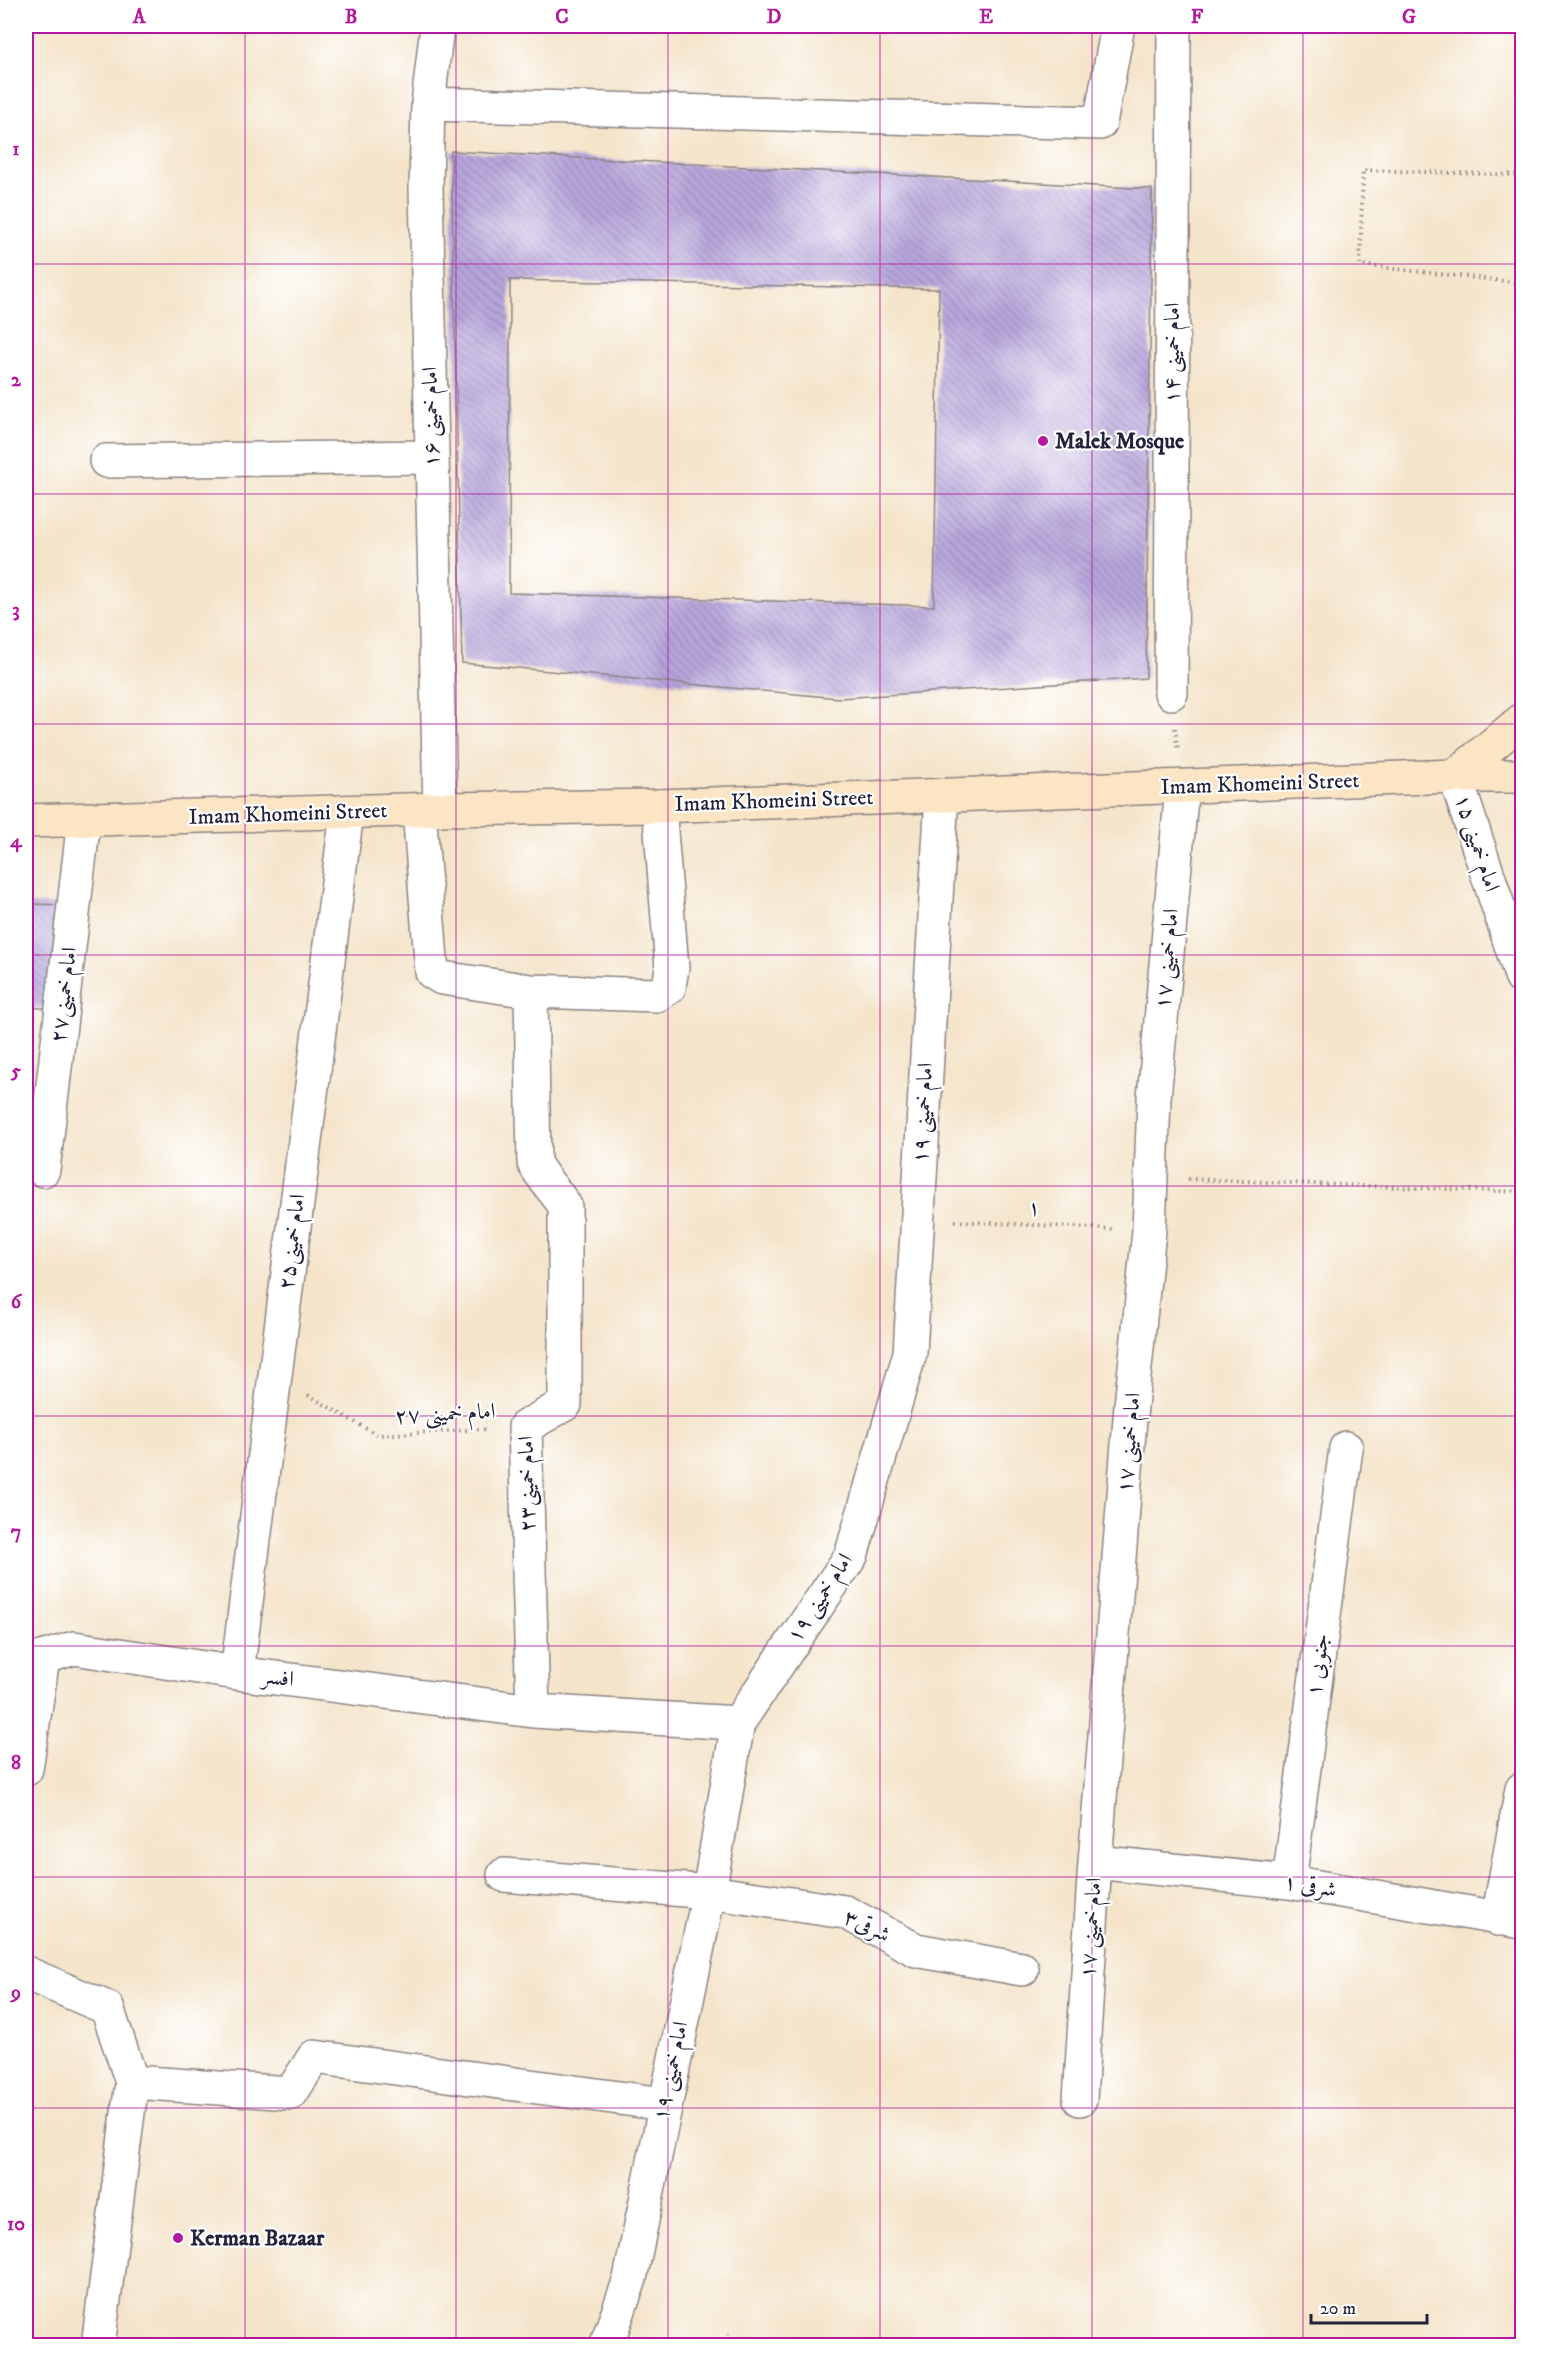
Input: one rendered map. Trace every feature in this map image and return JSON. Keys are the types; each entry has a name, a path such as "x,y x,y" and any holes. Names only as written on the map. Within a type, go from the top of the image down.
{"main road":[{"path":"1455,776 1522,720"},
{"name":"Imam Khomeini Street","path":"26,821 430,809 659,806 1455,776 1522,776"}],"street":[{"name":"امام خمینی ۱۶","path":"437,26 428,104 426,187 432,457 430,809 432,972 442,978 531,991"},
{"path":"428,104 1100,123 1118,26"},
{"name":"امام خمینی ۱۴","path":"1171,693 1173,26"},
{"path":"106,461 432,457"},
{"name":"امام خمینی ۱۵","path":"1455,776 1522,978"},
{"name":"امام خمینی ۱۷","path":"1080,2099 1095,1862 1131,1406 1149,1231 1154,1098 1182,787"},
{"name":"امام خمینی ۱۹","path":"606,2346 630,2279 709,1892 738,1723 851,1556 910,1353 942,795"},
{"path":"531,991 657,995 669,987 672,968 659,806"},
{"name":"امام خمینی۲۵","path":"237,1673 347,812"},
{"name":"امام خمینی۲۷","path":"43,1170 84,820"},
{"name":"امام خمینی۲۳","path":"531,991 534,1163 543,1179 565,1206 565,1404 525,1427 533,1712"},
{"name":"۱ جنوبی","path":"1289,1882 1346,1448"},
{"name":"افسر","path":"34,1660 74,1648 237,1673 533,1712 738,1723"},
{"path":"26,1769 34,1660"},
{"path":"1510,1920 1522,1789"},
{"name":"۱ شرقی","path":"1095,1862 1289,1882 1510,1920"},
{"name":"شرقی۳","path":"504,1875 709,1892 844,1912 916,1950 1022,1969"},
{"path":"26,1973 107,2008 132,2082 98,2346"},
{"path":"132,2082 291,2093 314,2056 664,2104"}],"path":[{"path":"1522,175 1363,170 1360,265 1522,283"},
{"path":"1171,693 1182,787"},
{"path":"1151,1178 1522,1192"},
{"name":"۱","path":"917,1219 1149,1231"},
{"name":"امام خمینی ۲۷","path":"274,1375 377,1435 525,1427"},
{"path":"727,2346 728,2333"}],"building":[{"name":"Malek Mosque","path":"451,151 1152,189 1146,678 839,698 462,663","holes":["510,280 939,289 934,606 509,593"]},
{"path":"27,904 68,905 55,1009 26,1007"}],"place":[{"name":"Malek Mosque","path":"1043,441"},
{"name":"Kerman Bazaar","path":"178,2238"}]}
